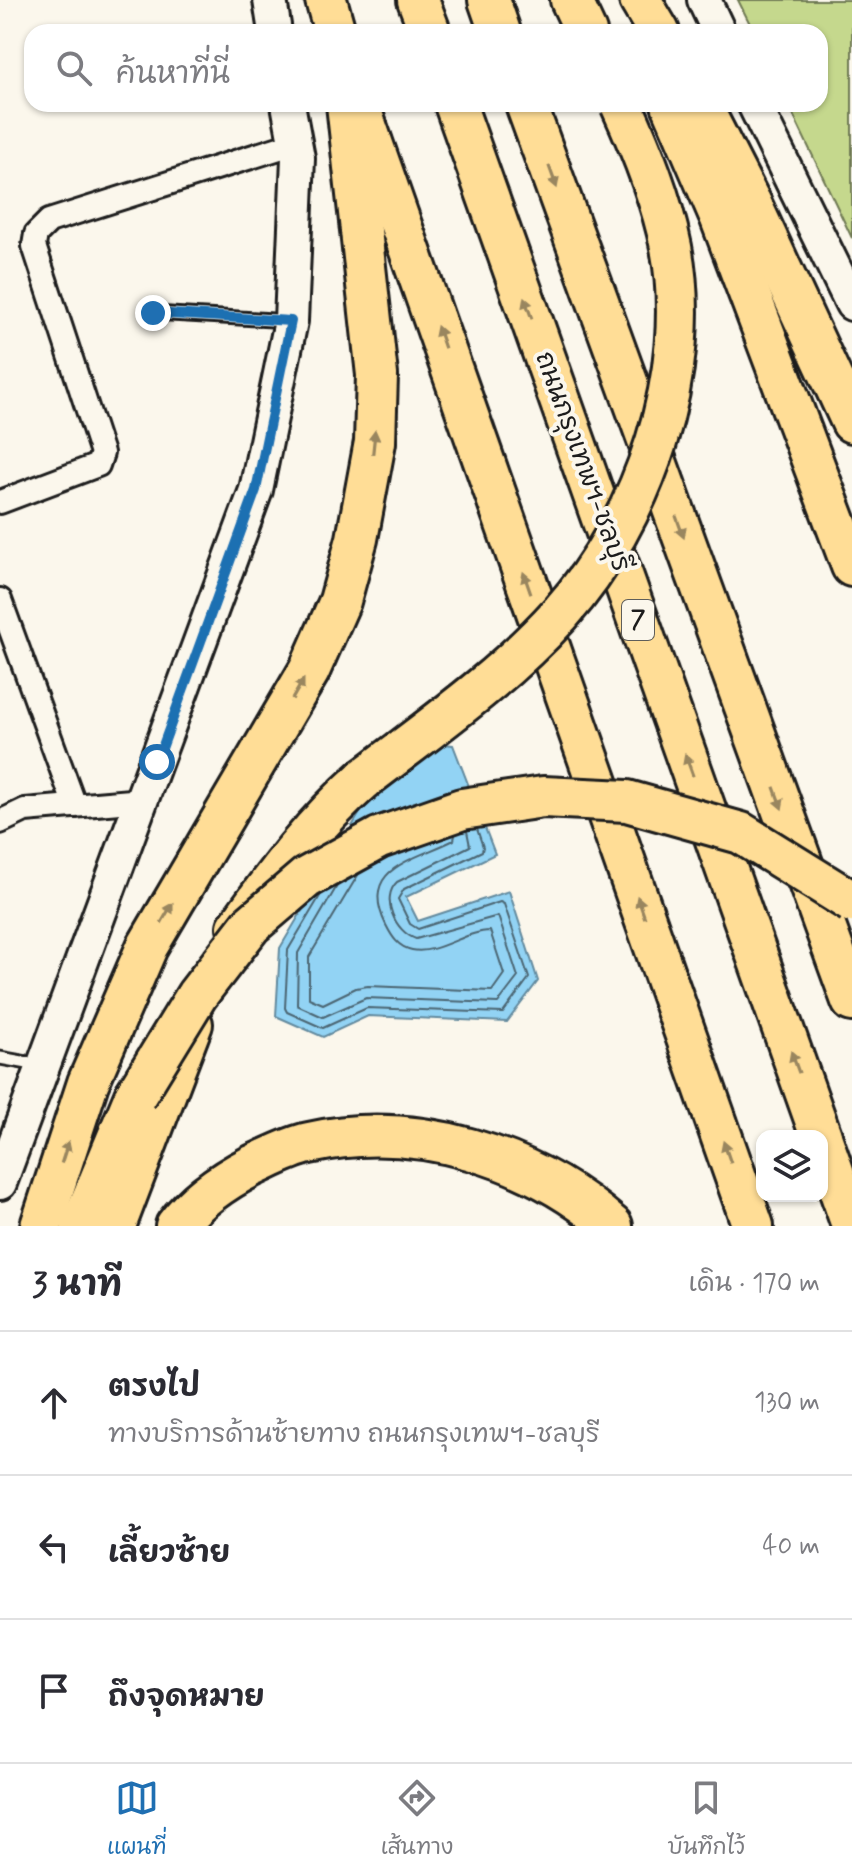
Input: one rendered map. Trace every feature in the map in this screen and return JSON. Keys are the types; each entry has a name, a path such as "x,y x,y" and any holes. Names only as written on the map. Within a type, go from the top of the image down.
{"highway":[{"path":"326,0 333,24"},
{"path":"418,0 427,24"},
{"path":"489,0 497,24"},
{"path":"571,0 582,24"},
{"path":"638,0 645,24"},
{"path":"638,0 654,24"},
{"path":"41,1226 88,1083 147,947 309,671 340,601 351,564 375,442 377,375 348,112"},
{"path":"362,112 753,1226"},
{"name":"ถนนกรุงเทพฯ-ชลบุรี","path":"458,112 818,1130"},
{"path":"529,112 852,1001"},
{"path":"115,1226 210,979 236,930 274,876 330,809 493,678 561,613 597,566 627,514 646,470 662,419 673,373 678,332 677,292 661,206 624,112"},
{"path":"675,112 720,216 852,566"},
{"path":"704,112 750,202 852,422"},
{"path":"81,1226 135,1096 197,995 251,925 306,878 379,838 462,809 543,797 627,801 741,833 852,902"},
{"path":"176,1226 222,1181 274,1156 307,1143 349,1136 401,1135 450,1143 505,1162 555,1184 612,1226"},
{"name":"ถนนกรุงเทพฯ-ชลบุรี","path":"828,1158 852,1225"}],"main road":[{"path":"270,0 274,24"},
{"path":"704,0 715,24"},
{"path":"0,1183 256,490 291,321 298,158 289,112"},
{"path":"758,112 852,304"}],"street":[{"path":"0,502 98,465 102,453 34,246 36,234 49,221 295,143"},
{"path":"0,600 75,806"},
{"path":"0,822 25,810 143,800"}],"lane":[{"path":"153,313 291,321"},
{"path":"0,1058 44,1066"}],"green space":[{"path":"738,0 852,0 852,238 792,112 828,112 828,24 750,24"}],"water":[{"path":"403,740 453,745 495,854 406,897 418,921 509,891 538,981 507,1022 368,1016 323,1037 276,1016 280,948"}],"route":[{"path":"153,313 291,321 256,490 157,762"}]}
